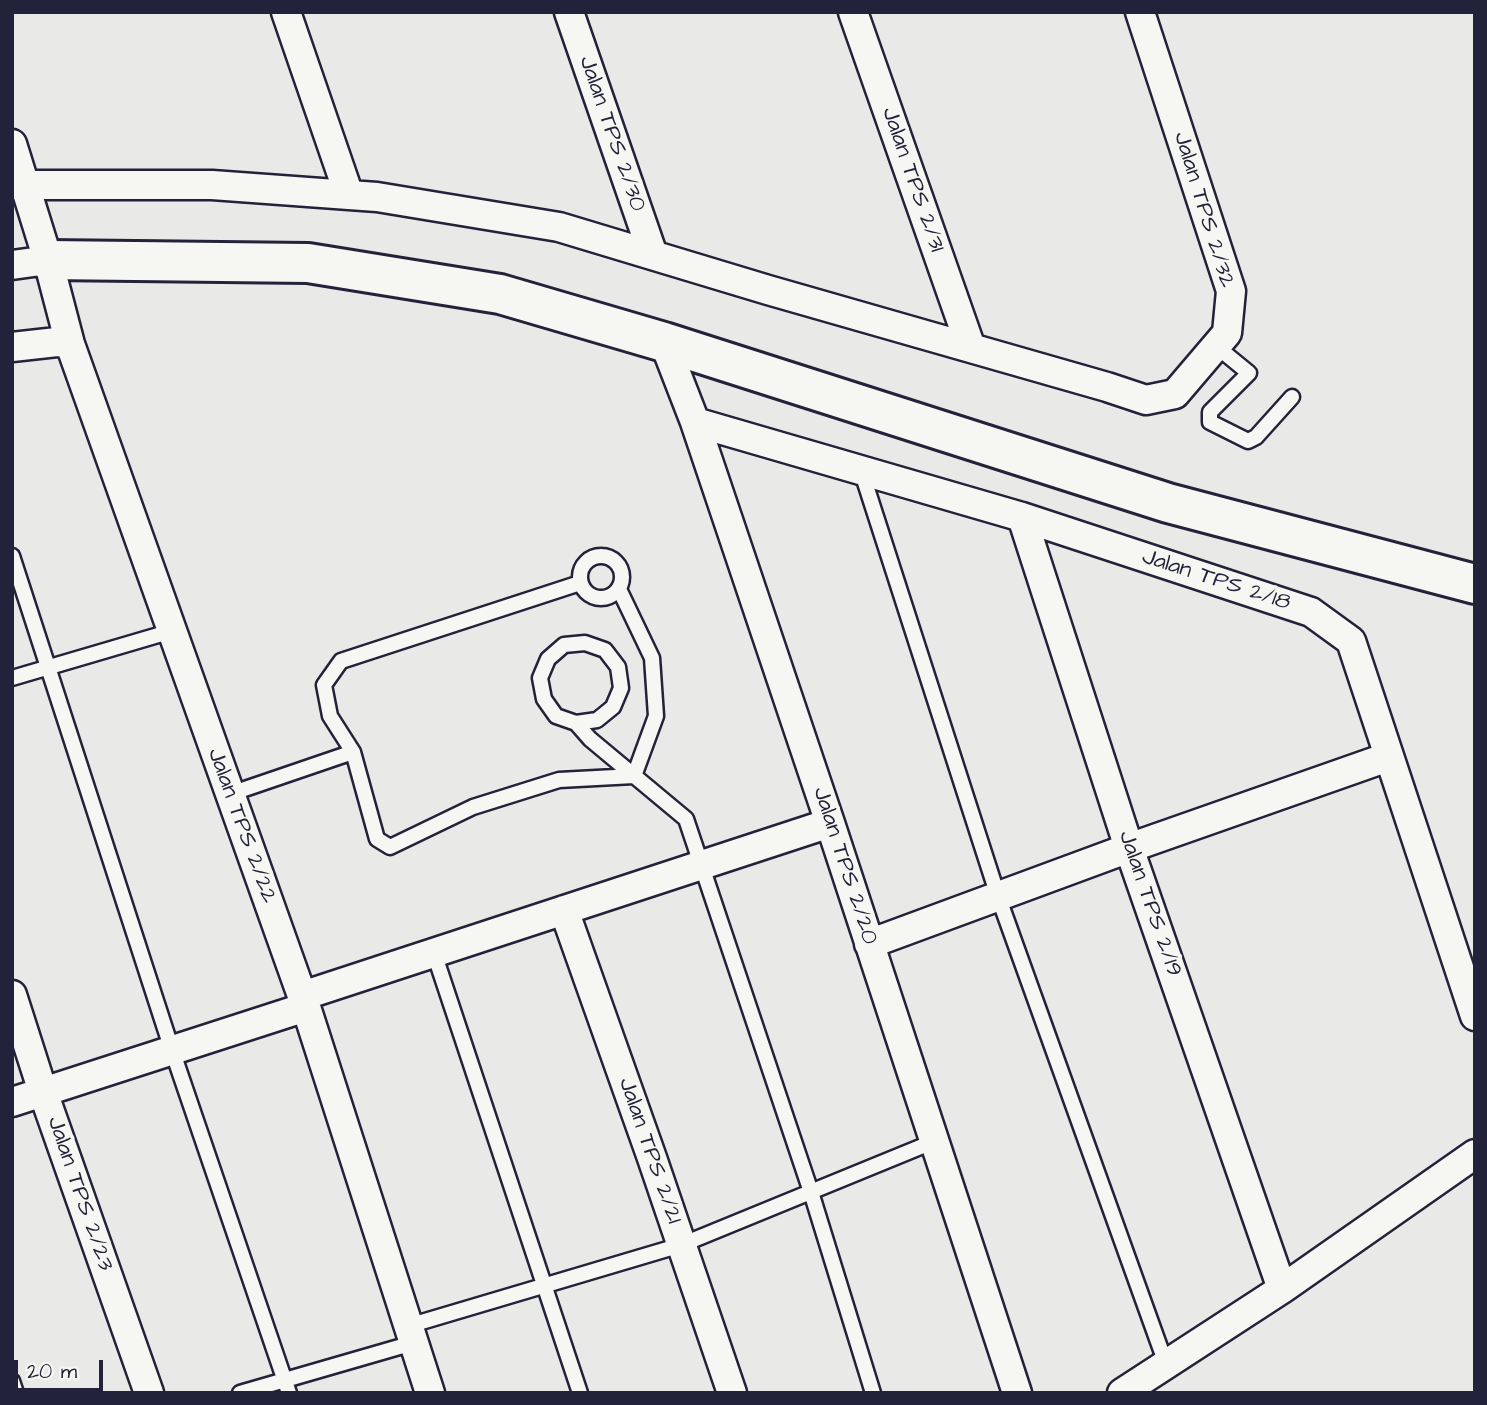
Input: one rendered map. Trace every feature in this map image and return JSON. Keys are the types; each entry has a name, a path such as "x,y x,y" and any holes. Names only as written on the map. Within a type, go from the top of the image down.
{"street":[{"path":"286,12 349,195"},
{"name":"Jalan TPS 2/30","path":"569,12 653,255"},
{"name":"Jalan TPS 2/31","path":"853,12 971,348"},
{"name":"Jalan TPS 2/32","path":"971,348 1146,400 1175,394 1227,333 1231,290 1140,12"},
{"name":"Jalan TPS 2/22","path":"12,144 30,263 70,344 304,1002 430,1393"},
{"path":"18,185 212,185 377,197 559,227 971,348"},
{"path":"30,263 308,263 500,294 664,342 1168,503 1475,584"},
{"path":"12,346 57,342 70,344"},
{"name":"Jalan TPS 2/20","path":"664,342 695,422 830,822 1017,1393"},
{"name":"Jalan TPS 2/18","path":"695,422 1022,517 1311,612 1351,641 1475,1016"},
{"name":"Jalan TPS 2/19","path":"1022,517 1129,848 1282,1289"},
{"path":"869,944 1129,848 1388,757"},
{"path":"12,1102 172,1050 434,953 830,822"},
{"name":"Jalan TPS 2/21","path":"564,910 732,1393"},
{"name":"Jalan TPS 2/23","path":"12,995 43,1092 149,1393"},
{"path":"1122,1393 1282,1289 1475,1154"}],"lane":[{"path":"1216,346 1249,373 1210,412 1210,422 1248,441 1256,437 1292,397"},
{"path":"860,470 998,896 1166,1364"},
{"path":"598,555 611,557 620,565 623,577 619,590 610,597 597,599 587,593 580,583 580,570 587,560 598,555"},
{"path":"12,556 172,1050 287,1386"},
{"path":"580,583 341,661 324,685 330,716 353,752 377,839 390,847 473,807 559,780 634,775"},
{"path":"619,590 652,658 656,716 634,775"},
{"path":"12,678 172,631"},
{"path":"576,723 597,720 614,707 621,688 618,667 605,650 585,643 564,645 548,659 540,678 544,699 556,716 576,723 686,819 811,1192 873,1393"},
{"path":"230,794 353,752"},
{"path":"434,953 580,1393"},
{"path":"240,1393 287,1386 410,1335 544,1286 681,1245 935,1141"},
{"path":"12,1381 16,1393"}]}
